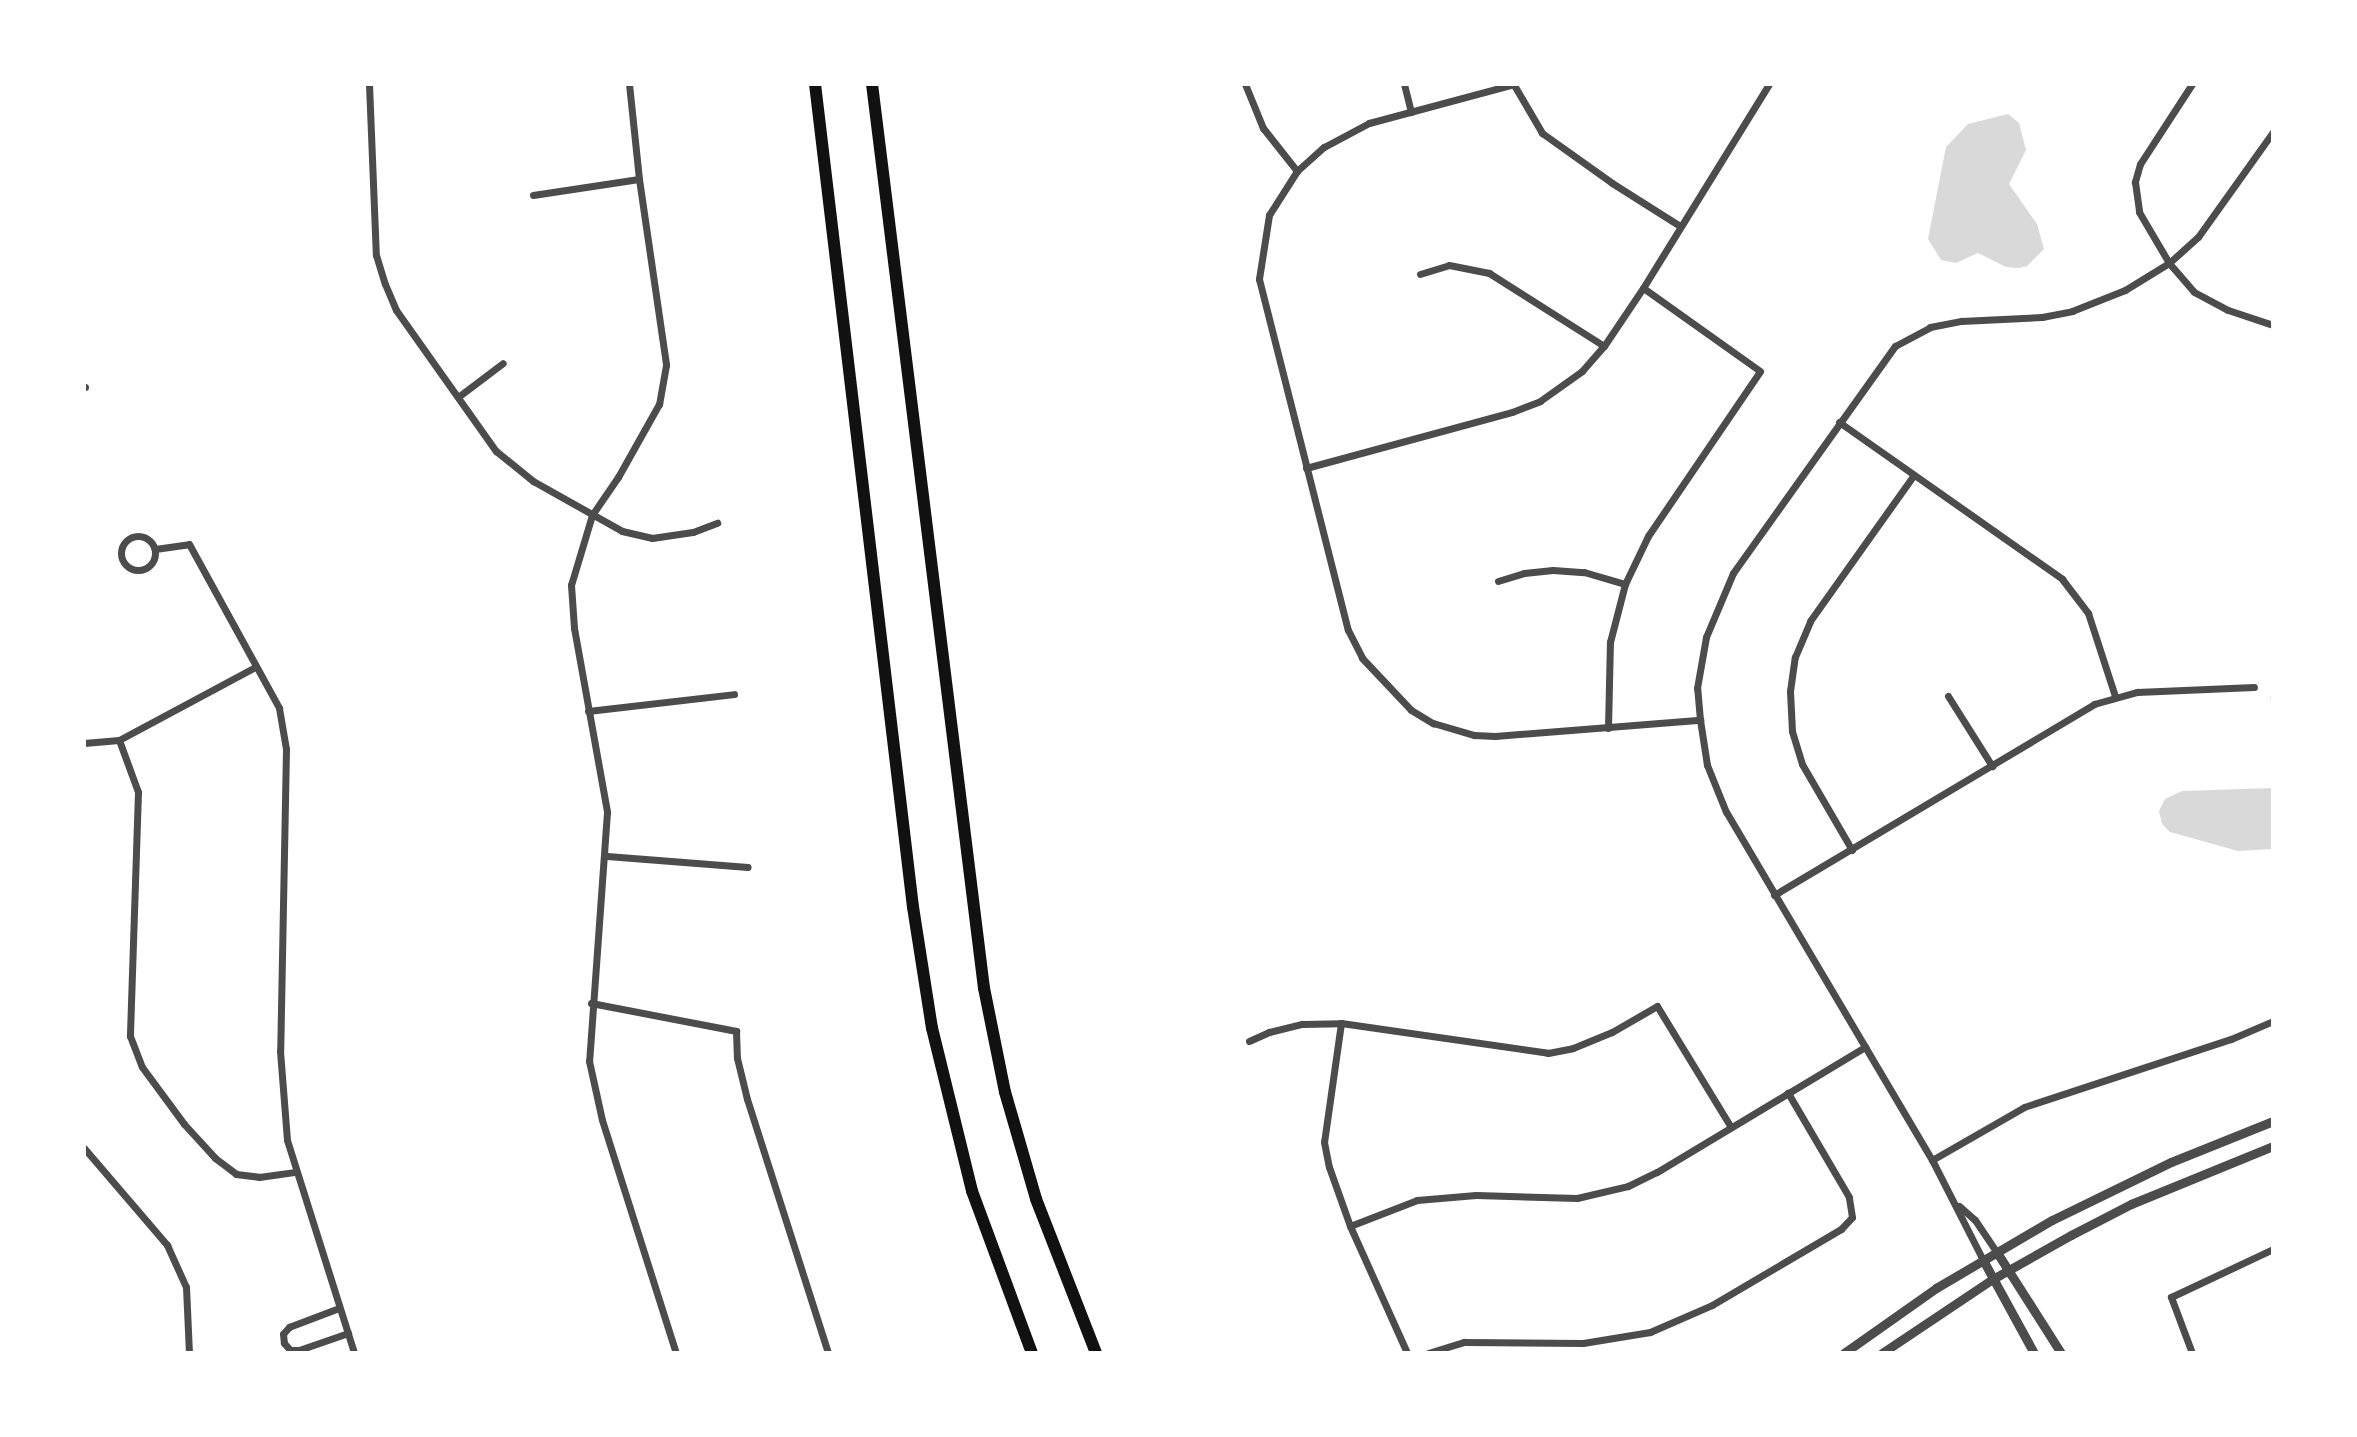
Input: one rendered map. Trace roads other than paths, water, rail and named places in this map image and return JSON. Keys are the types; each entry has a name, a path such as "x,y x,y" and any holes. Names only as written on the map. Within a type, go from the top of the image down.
{"highway":[{"path":"815,84 913,907 930,1014 949,1108 972,1191 1032,1353"},
{"path":"872,84 984,988 1005,1092 1036,1199 1096,1353"}],"street":[{"path":"369,84 376,255 396,310 496,451 533,481 622,531 652,538 693,532 717,523"},
{"path":"629,84 639,179 666,365 659,404 618,477 592,515 571,585 574,628 607,812 607,856 591,1003 589,1061 602,1120 676,1353"},
{"path":"1245,84 1263,128 1297,171"},
{"path":"1404,84 1411,112"},
{"path":"1680,226 1542,133 1514,84 1369,123 1324,147 1297,171 1269,215 1259,279 1348,630 1378,679 1411,710 1433,723 1474,735 1700,720"},
{"path":"1306,468 1526,407 1561,387 1604,346 1769,84"},
{"path":"2192,84 2148,147 2135,182 2139,212 2169,263 2208,302 2273,325"},
{"path":"2034,1353 1991,1280 1958,1204 1726,812 1707,765 1700,720 1700,662 1716,606 1733,573 1895,346 1921,331 1961,321 2042,317 2072,311 2125,290 2169,263 2198,237 2273,132"},
{"path":"533,195 639,179"},
{"path":"1420,274 1449,265 1489,273 1604,346"},
{"path":"1608,728 1610,642 1625,584 1648,536 1760,371 1643,288"},
{"path":"458,397 503,363"},
{"path":"1839,422 2062,579 2088,613 2115,696"},
{"path":"1852,850 1802,764 1792,731 1790,691 1795,657 1810,621 1913,476"},
{"path":"135,536 147,538 155,549 153,562 145,568 133,569 122,558 125,542 135,536"},
{"path":"155,549 189,544 279,708 286,749 280,1051 287,1140 354,1353"},
{"path":"1498,581 1553,570 1584,572 1625,584"},
{"path":"84,743 119,740 255,667"},
{"path":"1774,895 2094,704 2115,696 2254,687"},
{"path":"588,711 734,694"},
{"path":"1948,696 1992,766"},
{"path":"119,740 138,792 130,1036 142,1067 184,1124 215,1158 236,1174 259,1177 296,1172"},
{"path":"607,856 748,867"},
{"path":"591,1003 736,1031 737,1058 751,1113 828,1353"},
{"path":"1249,1041 1302,1024 1341,1023 1548,1053 1573,1048 1612,1032 1657,1006 1731,1127"},
{"path":"1932,1160 2024,1107 2231,1039 2273,1021"},
{"path":"1341,1023 1324,1142 1350,1226 1407,1353"},
{"path":"1350,1226 1390,1208 1446,1196 1543,1198 1600,1194 1657,1172 1865,1047"},
{"path":"1428,1353 1464,1342 1583,1343 1650,1332 1681,1320 1841,1229 1852,1217 1849,1197 1788,1093"},
{"path":"1844,1353 1996,1251 2108,1191 2273,1121"},
{"path":"1882,1353 2009,1269 2131,1204 2273,1146"},
{"path":"84,1148 167,1245 186,1287 189,1353"},
{"path":"1958,1204 1975,1220 2009,1269 2061,1353"},
{"path":"2192,1353 2171,1297 2273,1249"},
{"path":"339,1308 289,1327 283,1334 284,1343 290,1350 299,1350 348,1333"},
{"path":"1583,1343 1584,1353"}]}
